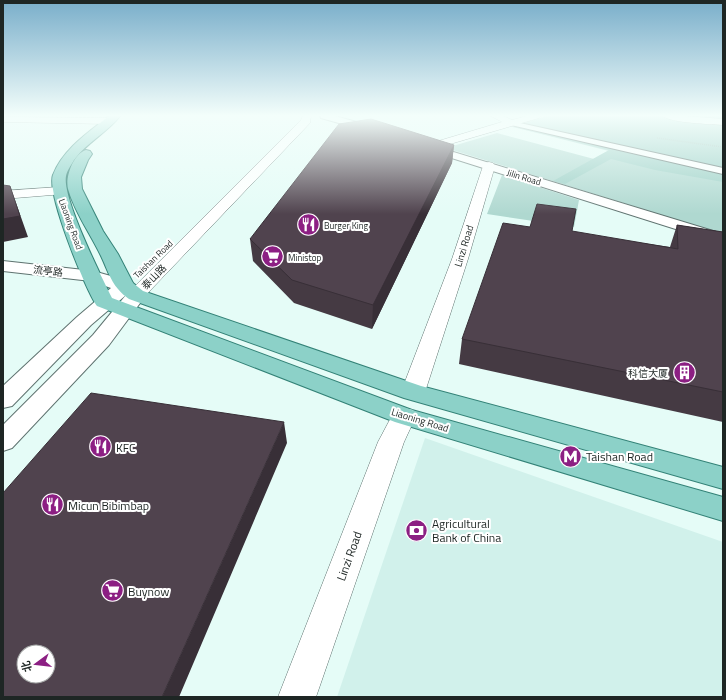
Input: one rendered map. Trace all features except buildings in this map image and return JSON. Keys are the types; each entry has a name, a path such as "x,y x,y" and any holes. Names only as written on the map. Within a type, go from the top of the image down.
{"main road":[{"name":"Liaoning Road","path":"78,149 67,160 58,177 59,190 84,259 93,276 125,294 408,404 723,509"},
{"name":"Liaoning Road","path":"91,149 82,159 74,177 75,189 95,231 109,254 125,294"},
{"name":"Liaoning Road","path":"408,404 723,478"}],"street":[{"name":"Taishan Road","path":"162,249 266,149"},
{"name":"泰山路","path":"3,441 101,340 125,294 277,149"},
{"name":"Jilin Road","path":"434,149 723,239"},
{"path":"624,149 723,171"},
{"name":"Linzi Road","path":"297,697 391,442 408,404 460,259 489,166"},
{"path":"3,195 59,190"},
{"name":"流亭路","path":"3,266 93,276 125,294"},
{"path":"3,400 125,294"}],"shaded area":[{"path":"425,438 723,542 723,697 337,697"}],"green space":[{"path":"448,149 555,149 594,159 609,151 600,149 723,149 723,234"},
{"path":"603,149 723,149 723,182 655,170 611,159 565,184 553,181 609,150"},
{"path":"502,175 579,200 574,227 487,214"}],"place":[{"name":"Burger King","path":"308,225"},
{"name":"Ministop","path":"272,257"},
{"name":"科信大厦","path":"684,373"},
{"name":"KFC","path":"100,447"},
{"name":"Taishan Road","path":"570,456"},
{"name":"Micun Bibimbap","path":"52,505"},
{"name":"Agricultural Bank of China","path":"416,530"},
{"name":"Buynow","path":"113,591"}]}
